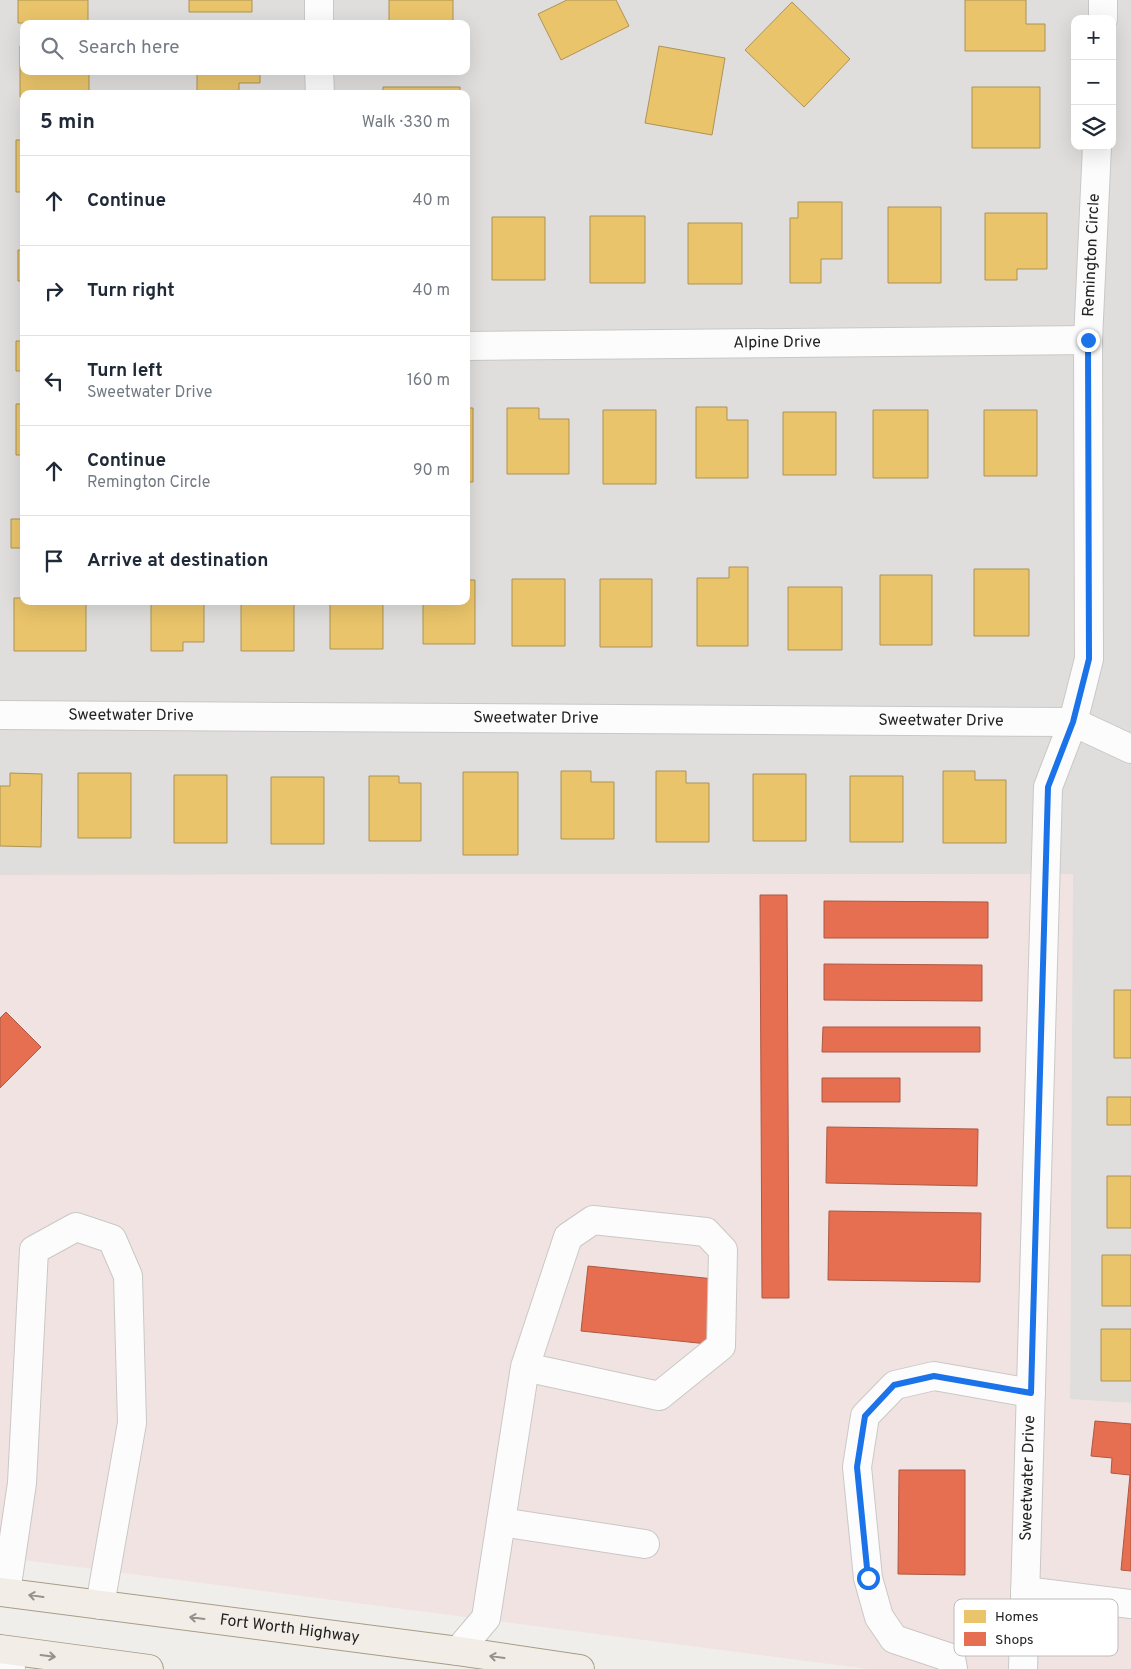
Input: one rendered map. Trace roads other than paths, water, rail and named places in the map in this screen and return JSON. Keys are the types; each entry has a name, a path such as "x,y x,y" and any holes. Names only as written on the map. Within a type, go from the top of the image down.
{"main road":[{"name":"Fort Worth Highway","path":"3,1592 100,1605 457,1660 580,1669"},
{"path":"5,1656 149,1669"}],"street":[{"path":"319,0 320,20"},
{"path":"1102,15 1103,0"},
{"path":"320,75 320,90"},
{"name":"Remington Circle","path":"1073,722 1089,659 1088,340 1097,150"},
{"name":"Alpine Drive","path":"470,346 1088,340"},
{"name":"Sweetwater Drive","path":"0,715 1073,722 1131,749"},
{"name":"Sweetwater Drive","path":"1025,1599 1048,787 1073,722"},
{"path":"457,1660 486,1618 525,1367 568,1237 593,1220 706,1232 723,1250 721,1346 659,1396 525,1367"},
{"path":"3,1592 22,1483 34,1250 76,1227 112,1239 128,1276 132,1423 100,1605"},
{"path":"953,1669 951,1658 894,1639 879,1617 868,1578 857,1467 865,1416 894,1385 934,1376 1031,1393"},
{"path":"501,1522 645,1544"},
{"path":"1025,1591 1090,1599"},
{"path":"1118,1602 1131,1604"},
{"name":"Sweetwater Drive","path":"1023,1656 1023,1669"}]}
